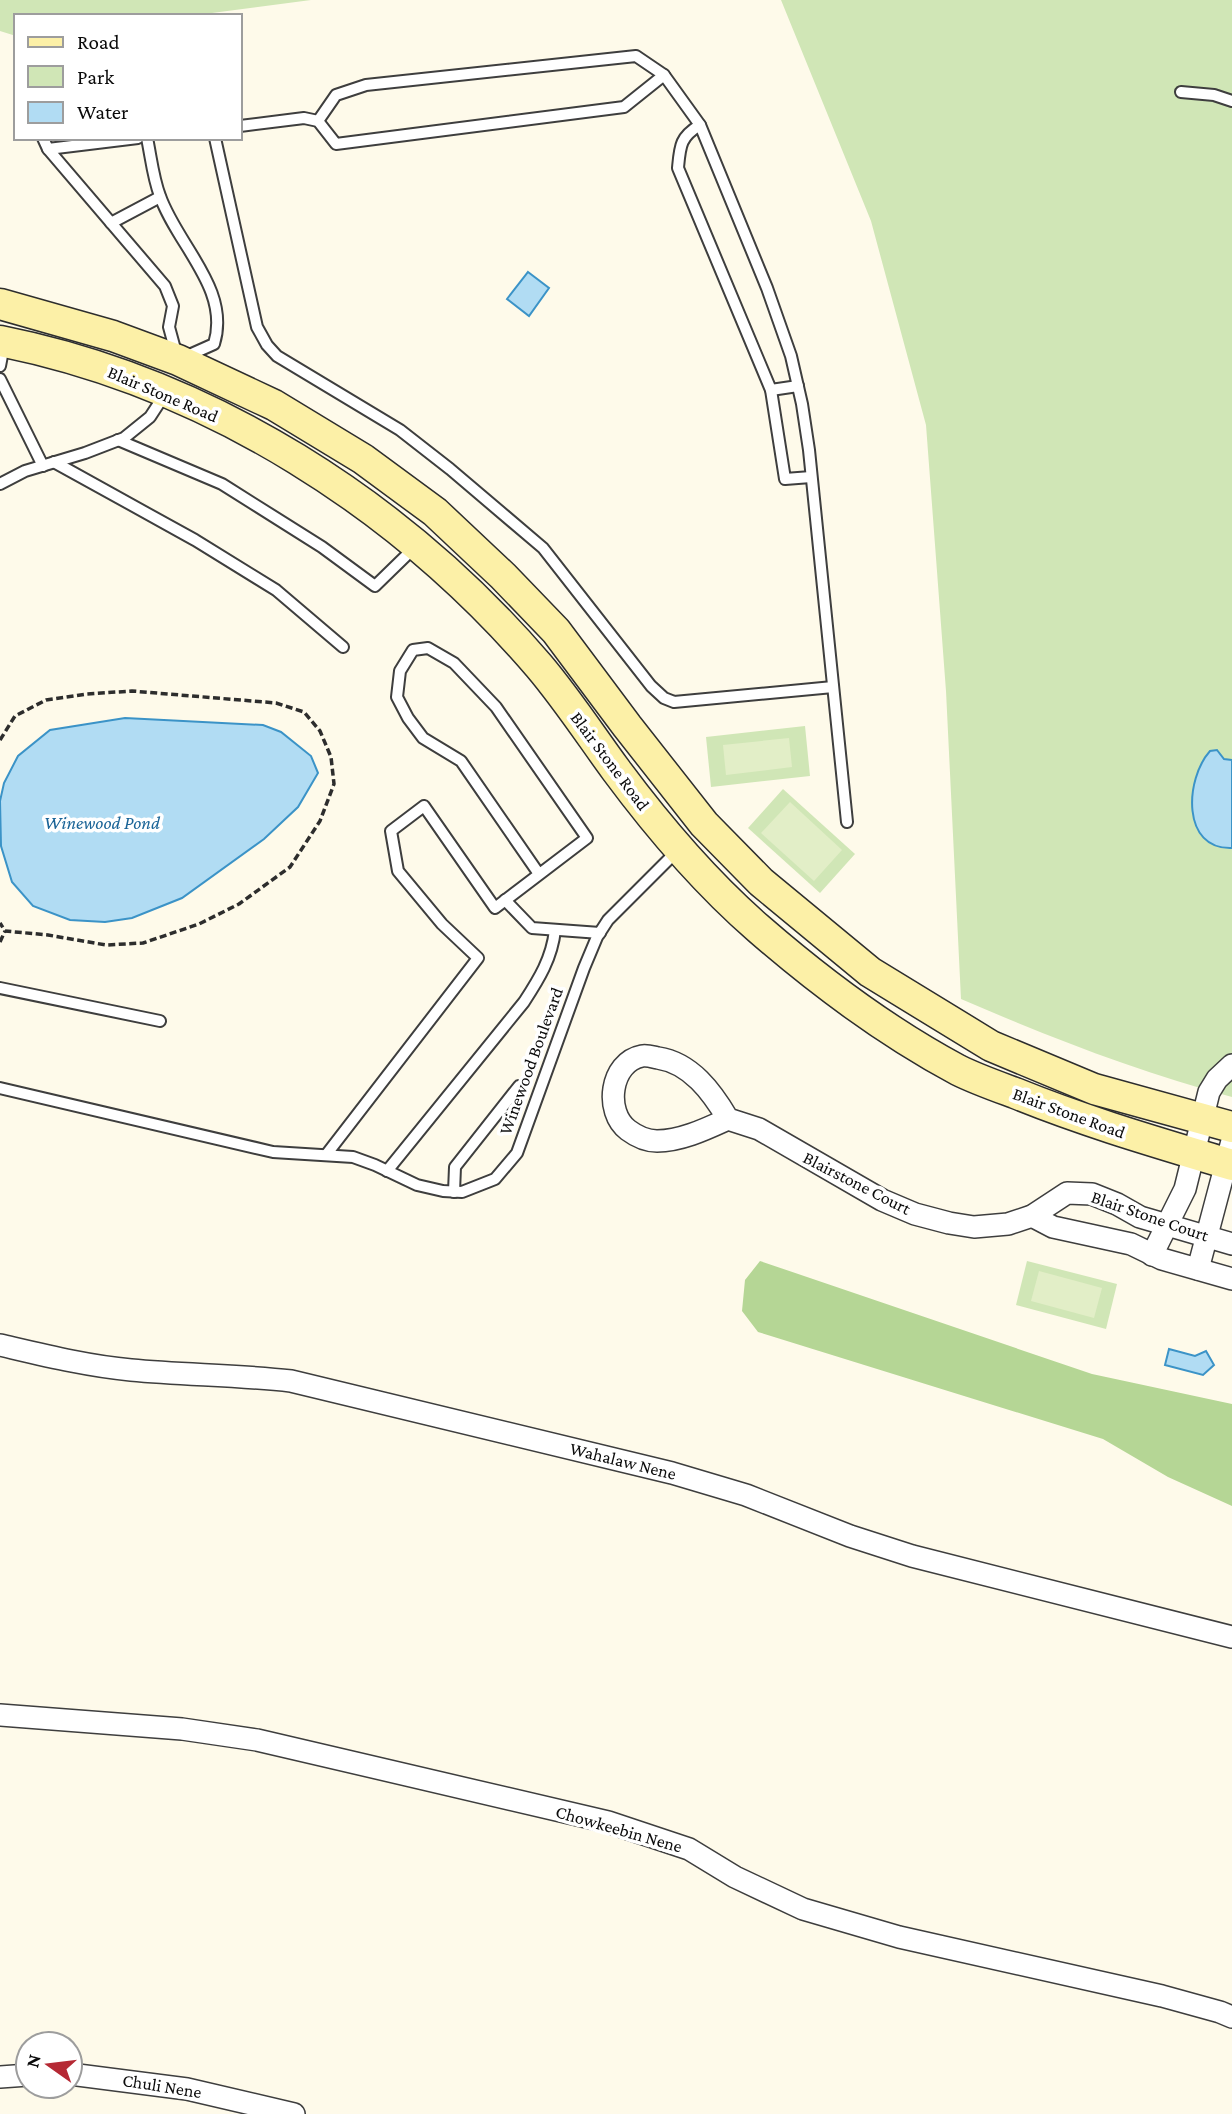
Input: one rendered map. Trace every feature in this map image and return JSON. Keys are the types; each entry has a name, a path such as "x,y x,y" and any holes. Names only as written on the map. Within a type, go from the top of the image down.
{"main road":[{"name":"Blair Stone Road","path":"0,304 113,336 178,360 274,405 363,459 443,519 556,631 704,824 761,882 870,972 992,1046 1094,1089 1232,1127"},
{"name":"Blair Stone Road","path":"2,350 106,370 217,416 282,450 351,494 418,544 482,603 541,668 678,849 755,926 814,975 880,1022 960,1071 1041,1104 1193,1154 1230,1156"},
{"path":"166,393 178,360"},
{"path":"418,544 443,519"},
{"path":"678,849 704,824"}],"street":[{"path":"643,1055 667,1059 697,1077 728,1119 678,1138 655,1142 637,1137 622,1125 615,1111 613,1093 618,1076 630,1062 643,1055"},
{"path":"1152,1255 1185,1189 1209,1092 1217,1079 1232,1065"},
{"name":"Blairstone Court","path":"728,1119 759,1129 882,1200 915,1214 974,1227 1008,1224 1032,1216"},
{"path":"1198,1269 1205,1236 1230,1156"},
{"name":"Blair Stone Court","path":"1232,1244 1140,1217 1092,1194 1067,1193 1032,1216 1053,1227 1131,1244 1152,1255 1232,1279"},
{"name":"Wahalaw Nene","path":"0,1345 82,1364 292,1381 672,1473 746,1495 850,1536 912,1556 1232,1637"},
{"name":"Chowkeebin Nene","path":"0,1715 182,1728 257,1740 594,1819 689,1849 736,1877 803,1909 899,1937 1226,2015"},
{"name":"Chuli Nene","path":"84,2076 187,2089 294,2114"}],"lane":[{"path":"318,121 336,95 366,85 636,56 664,75 700,125 767,288 790,356 811,477 847,822"},
{"path":"242,126 303,118 318,121 336,144 624,107 664,75"},
{"path":"1181,92 1214,95 1232,101"},
{"path":"700,125 687,132 683,139 678,168 771,390 785,479 811,477"},
{"path":"46,144 107,140"},
{"path":"46,144 165,286 173,306 169,327 178,360 214,344 217,333 215,300 160,197 146,140"},
{"path":"215,140 257,327 267,345 277,356 400,430 543,548 651,687 664,698 674,702 834,687"},
{"path":"111,223 160,197"},
{"path":"0,379 48,464 195,540 276,590 343,647"},
{"path":"771,390 797,386"},
{"path":"0,484 25,471 118,440 150,417 166,393"},
{"path":"118,440 222,484 312,540 375,586 418,544"},
{"path":"326,1156 478,958 442,923 398,871 391,831 424,806 495,908 587,838 496,707 454,663 429,648 413,650 400,671 397,697 408,718 423,738 461,761 539,874"},
{"name":"Winewood Boulevard","path":"0,1088 273,1152 353,1157 417,1185 462,1192 495,1179 517,1153 584,968 600,933 608,920 678,849"},
{"path":"505,900 532,928 600,933"},
{"path":"387,1171 524,1002 544,973 554,944 555,930"},
{"path":"0,988 160,1021"},
{"path":"454,1192 456,1167 519,1086"}],"path":[{"path":"0,740 15,716 46,700 87,694 154,692 276,703 304,712 320,731 331,757 334,784 320,821 290,867 239,904 199,924 143,943 106,945 48,934 5,931"},
{"path":"0,923 5,931"},
{"path":"0,942 5,931"}],"green space":[{"path":"0,0 311,0 204,14 14,14 14,35 0,31"},
{"path":"781,0 1232,0 1232,1097 1095,1053 961,999 946,691 926,425 871,221"},
{"path":"805,726 810,776 711,787 706,737"},
{"path":"789,738 792,767 726,775 723,745"},
{"path":"783,789 855,854 820,893 748,828"},
{"path":"790,802 842,850 814,881 761,833"},
{"path":"760,1261 1092,1374 1232,1404 1232,1506 1168,1477 1103,1439 758,1332 742,1311 745,1280"},
{"path":"1027,1261 1117,1284 1106,1329 1016,1305"},
{"path":"1039,1271 1102,1288 1094,1318 1031,1301"}],"water":[{"path":"528,272 549,288 529,316 507,299"},
{"name":"Winewood Pond","path":"125,718 263,725 281,732 311,756 318,773 298,807 264,839 182,898 132,918 105,922 70,920 33,906 12,882 1,846 0,801 4,783 18,756 50,730"},
{"path":"1217,750 1224,759 1232,760 1232,848 1215,846 1204,838 1196,826 1192,811 1196,778 1202,763 1210,751"},
{"path":"1169,1349 1195,1356 1206,1351 1214,1365 1203,1375 1165,1365"}]}
